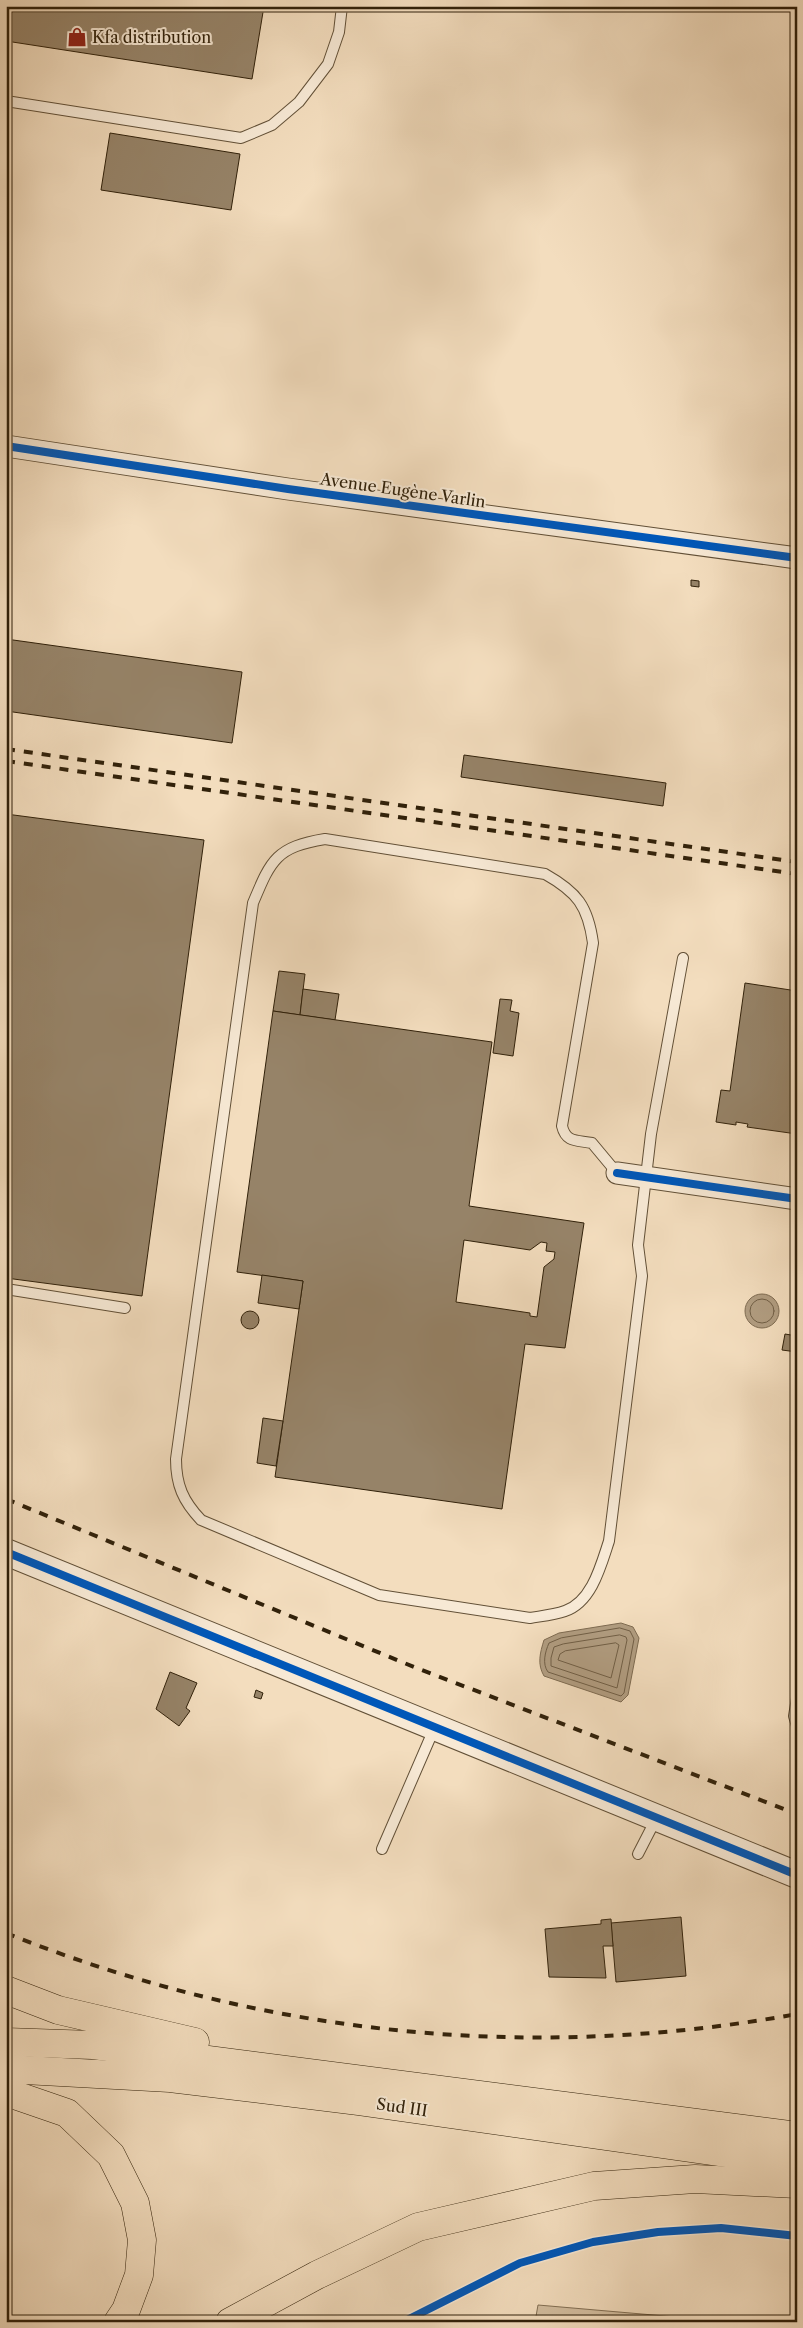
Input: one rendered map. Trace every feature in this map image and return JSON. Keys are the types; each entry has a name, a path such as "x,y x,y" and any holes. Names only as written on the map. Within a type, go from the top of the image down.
{"highway":[{"path":"6,1990 58,2010 202,2043 234,2063"},
{"name":"Sud III","path":"6,2042 93,2044 797,2136"},
{"name":"Sud III","path":"6,2069 170,2078 309,2095 797,2163"},
{"path":"6,2092 67,2113 111,2155 135,2203 142,2240 139,2276 126,2310 118,2322"},
{"path":"230,2322 317,2274 418,2227 594,2186 695,2180 797,2184"}],"street":[{"name":"Avenue Eugène Varlin","path":"6,446 288,489 797,558"},
{"path":"617,1173 797,1199"},
{"path":"6,1552 797,1875"}],"lane":[{"path":"6,101 241,138 272,125 299,102 328,64 339,32 342,6"},
{"path":"617,1173 592,1142 567,1138 564,1135 562,1126 593,943 586,914 580,902 567,886 545,874 325,839 304,842 287,850 268,867 253,903 176,1459 176,1475 181,1493 188,1506 201,1520 379,1595 530,1618 554,1615 576,1605 588,1591 597,1574 609,1541 642,1276 638,1245 651,1134 683,958"},
{"path":"6,1289 125,1308"},
{"path":"797,1698 794,1716 797,1726"},
{"path":"382,1850 435,1728"},
{"path":"638,1854 656,1818"}],"shaded area":[{"path":"538,2305 734,2322 535,2322"}],"water":[{"path":"762,1294 769,1295 774,1299 778,1304 778,1318 774,1323 769,1327 762,1328 755,1327 750,1323 746,1318 745,1311 746,1304 750,1299 755,1295"},
{"path":"621,1623 633,1627 639,1638 628,1695 621,1702 544,1676 540,1663 540,1654 544,1640 559,1633"}],"building":[{"path":"6,6 264,6 252,79 6,41"},
{"path":"110,133 240,154 231,210 101,190"},
{"path":"691,580 699,581 699,587 691,586"},
{"path":"6,639 242,672 232,743 6,711"},
{"path":"464,755 666,783 663,806 461,777"},
{"path":"6,814 204,840 142,1296 6,1278"},
{"path":"279,971 305,974 300,1015 273,1011"},
{"path":"745,983 797,991 797,1134 747,1127 748,1124 736,1122 736,1125 716,1122 721,1090 730,1091"},
{"path":"303,989 339,994 335,1020 300,1015"},
{"path":"500,999 512,1000 510,1011 519,1013 513,1056 493,1053"},
{"path":"273,1011 492,1042 469,1206 584,1223 565,1348 525,1344 502,1509 275,1477 303,1281 237,1272","holes":["464,1240 530,1250 541,1242 547,1243 546,1251 555,1252 554,1259 544,1267 537,1317 530,1316 530,1313 456,1302"]},
{"path":"262,1275 303,1281 299,1309 258,1303"},
{"path":"250,1311 256,1314 259,1320 256,1326 250,1329 244,1326 241,1320 244,1314"},
{"path":"785,1334 797,1336 797,1352 782,1350"},
{"path":"263,1418 283,1421 276,1466 257,1463"},
{"path":"170,1672 197,1683 186,1708 190,1711 179,1726 156,1709"},
{"path":"256,1690 263,1693 261,1699 254,1697"},
{"path":"681,1917 686,1976 616,1982 611,1923"},
{"path":"611,1919 613,1946 603,1946 606,1978 549,1977 545,1929 601,1924 601,1920"}],"railway":[{"path":"6,749 797,862"},
{"path":"6,761 797,874"},
{"path":"6,1499 414,1667 797,1814"},
{"path":"6,1933 102,1968 199,1996 297,2016 396,2030 495,2037 596,2036 696,2029 797,2014"}],"cycle path":[{"path":"6,446 288,489 797,558"},
{"path":"617,1173 797,1199"},
{"path":"6,1552 797,1875"},
{"path":"403,2322 520,2263 593,2242 658,2232 721,2228 797,2236"}],"place":[{"name":"Kfa distribution","path":"77,37"}]}
